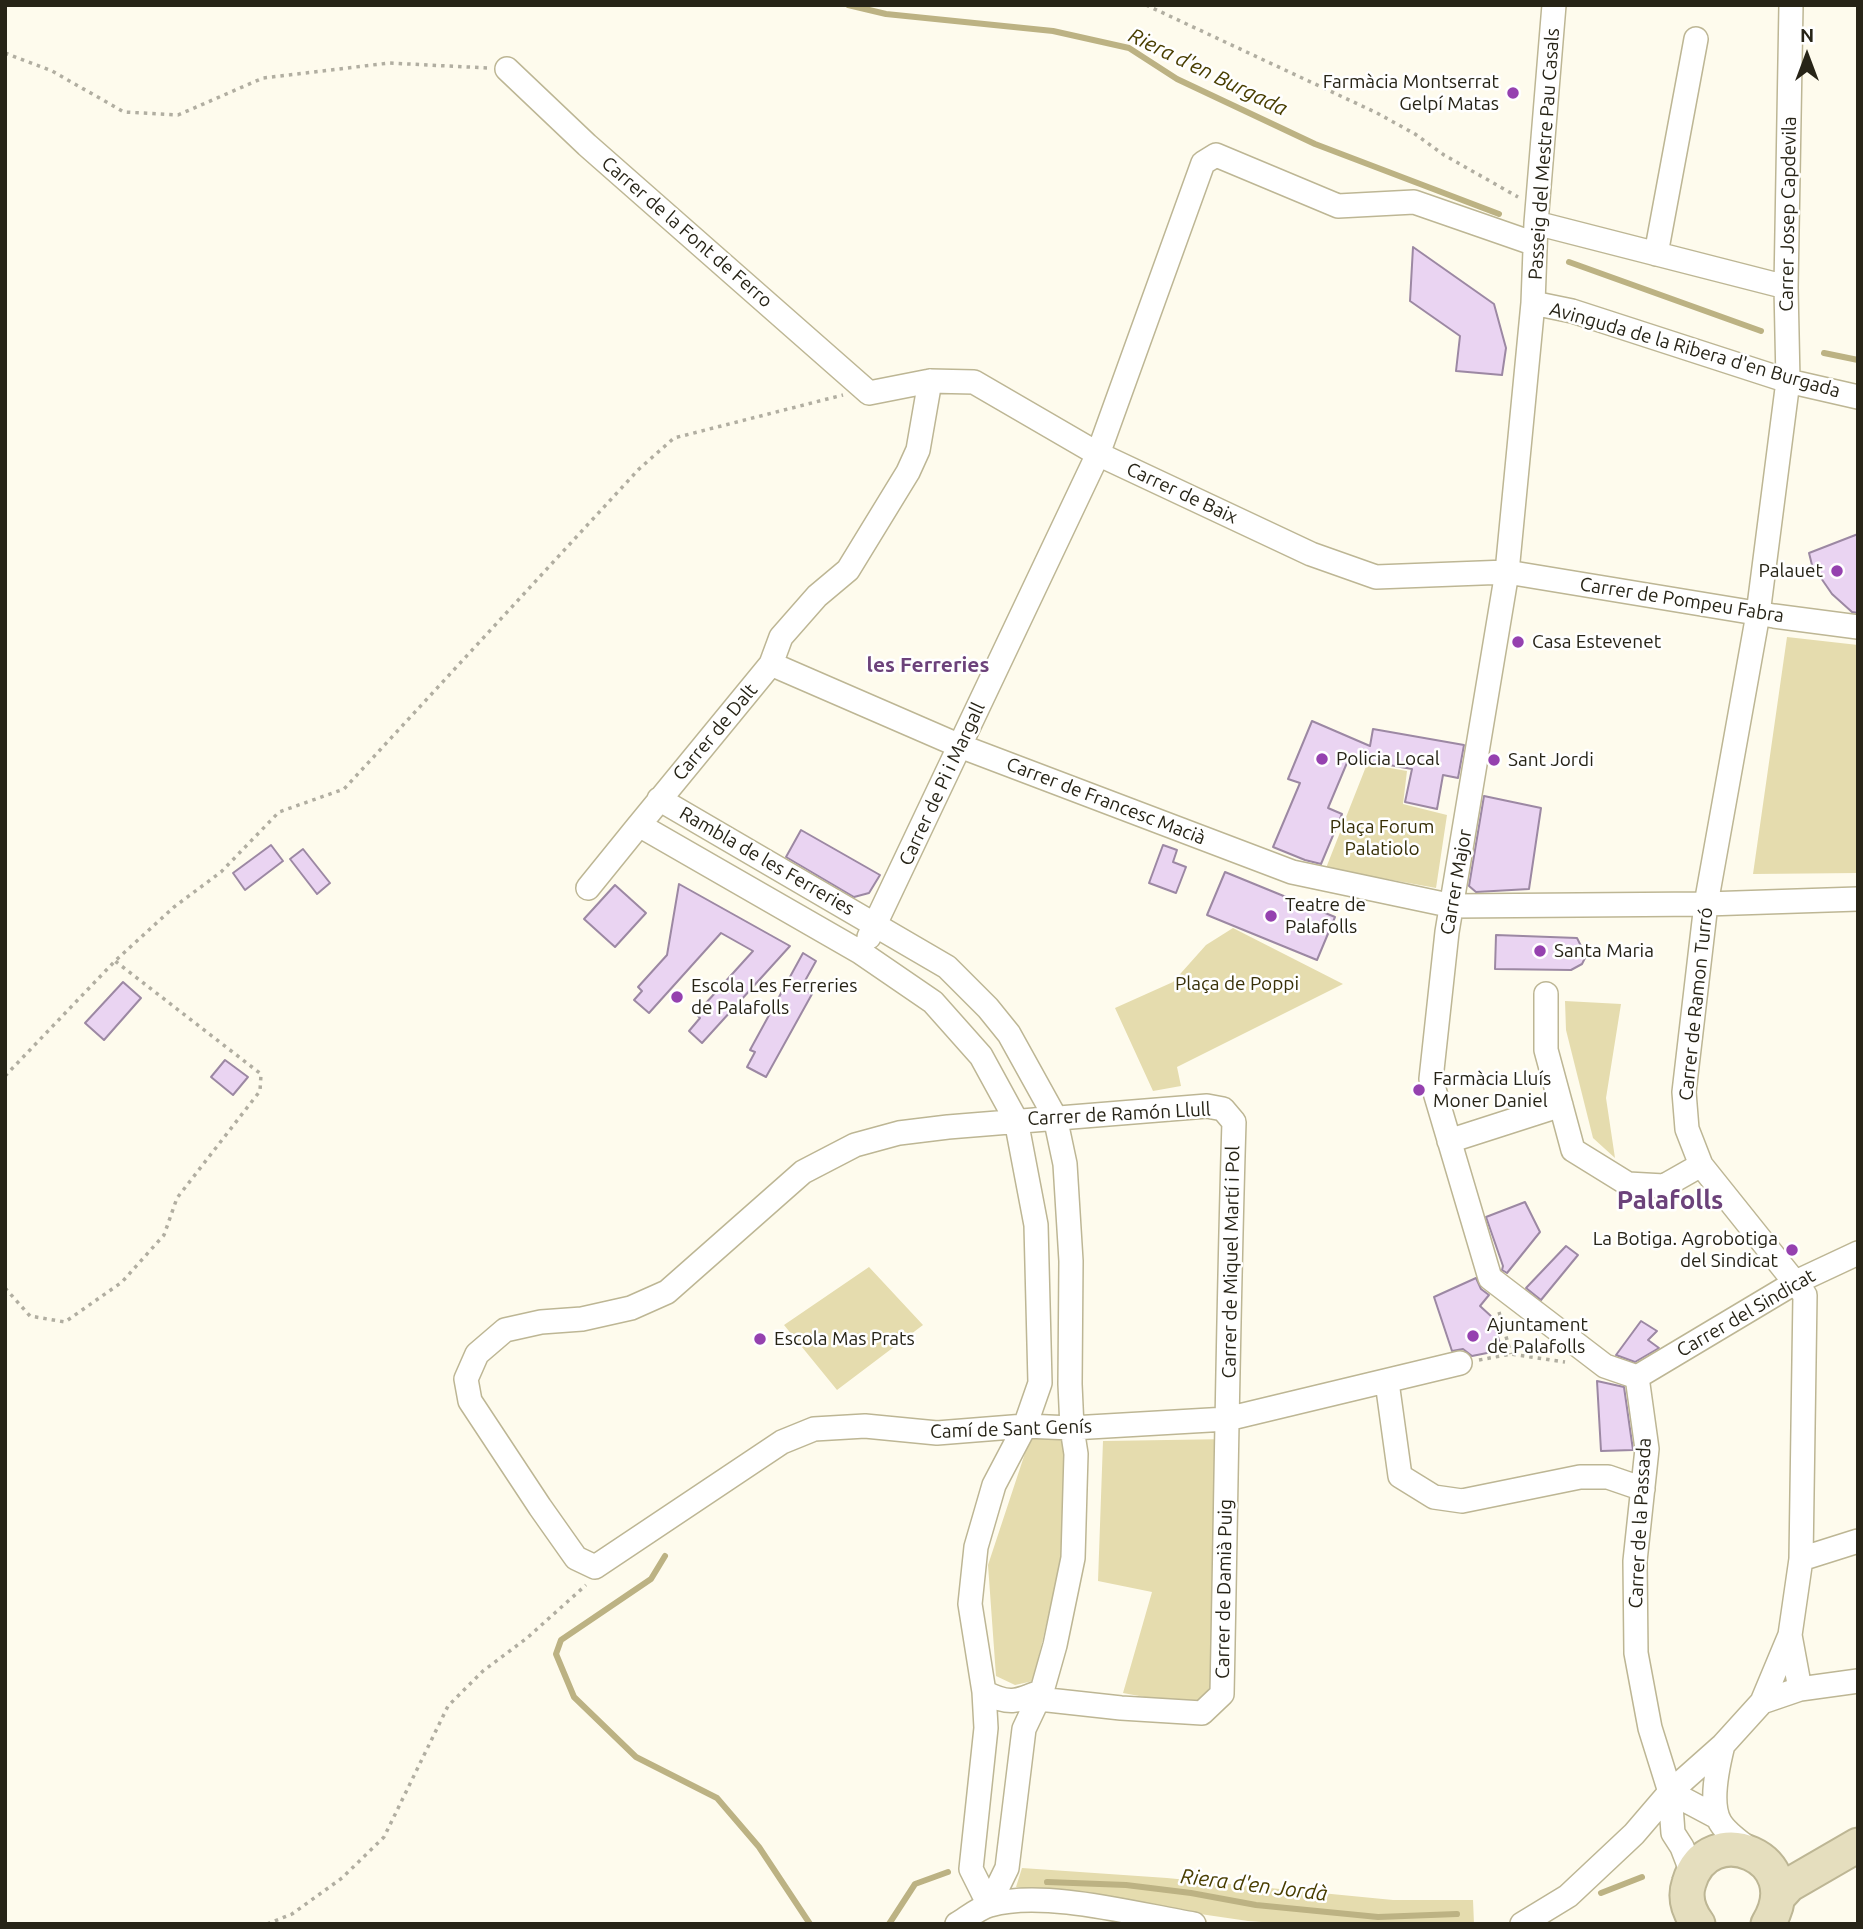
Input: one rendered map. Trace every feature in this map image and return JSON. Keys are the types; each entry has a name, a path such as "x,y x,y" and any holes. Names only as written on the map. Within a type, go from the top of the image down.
{"main road":[{"path":"1769,1886 1791,1865 1815,1858 1858,1839"},
{"path":"1769,1886 1789,1885 1858,1845"},
{"path":"1692,1921 1687,1902 1687,1887 1692,1873 1713,1853 1728,1849 1744,1850 1769,1886"}],"street":[{"name":"Passeig del Mestre Pau Casals","path":"1533,303 1536,226 1554,5"},
{"name":"Carrer Josep Capdevila","path":"1788,381 1786,288 1791,5"},
{"path":"1656,254 1696,39"},
{"name":"Carrer de la Font de Ferro","path":"508,69 587,145 867,391"},
{"name":"Carrer de Pi i Margall","path":"860,952 876,924 1098,454 1203,163 1216,155 1338,206 1414,202 1536,226"},
{"path":"1536,226 1786,288"},
{"name":"Avinguda de la Ribera d'en Burgada","path":"1533,303 1572,311 1788,381 1858,397"},
{"name":"Carrer Major","path":"1490,1278 1431,1079 1447,932 1507,572 1533,303"},
{"name":"Carrer de Ramon Turró","path":"1522,1924 1568,1896 1633,1834 1670,1792 1723,1745 1762,1702 1790,1635 1801,1559 1805,1295 1701,1165 1687,1129 1684,1092 1706,904 1758,614 1788,381"},
{"name":"Carrer de Baix","path":"867,391 930,382 974,382 1098,454 1311,554 1376,577 1507,572"},
{"name":"Carrer de Dalt","path":"659,799 771,664 781,637 817,596 848,570 908,472 918,450 930,382"},
{"name":"Carrer de Pompeu Fabra","path":"1507,572 1758,614 1858,627"},
{"name":"Carrer de Francesc Macià","path":"771,664 960,746 1292,872 1452,906 1706,904 1858,899"},
{"name":"Rambla de les Ferreries","path":"659,799 947,967 988,1008 1009,1034 1055,1117 1065,1164 1070,1247 1072,1428 1076,1454 1073,1558 1055,1644 1040,1695 1024,1729 1007,1868 991,1914 971,1869 986,1728 984,1692 970,1604 976,1547 993,1485 1026,1426 1040,1383 1036,1225 1016,1120 981,1056 933,1002 860,952 639,825 659,799"},
{"path":"588,888 639,825"},
{"path":"1546,994 1546,1050 1573,1150 1628,1185 1664,1186 1701,1165"},
{"name":"Carrer de Ramón Llull","path":"595,1567 576,1558 470,1401 466,1379 477,1354 505,1330 541,1322 582,1319 631,1308 667,1292 803,1172 855,1145 899,1133 1016,1120 1207,1105 1223,1109"},
{"path":"1450,1141 1561,1105"},
{"name":"Carrer de Miquel Martí i Pol","path":"1223,1109 1234,1122 1227,1419"},
{"name":"Carrer del Sindicat","path":"1637,1377 1857,1248"},
{"path":"1490,1278 1605,1366 1637,1377"},
{"name":"Camí de Sant Genís","path":"595,1567 782,1443 814,1429 864,1426 937,1433 1026,1426 1072,1428 1227,1419 1460,1363"},
{"name":"Carrer de la Passada","path":"1637,1377 1647,1449 1635,1561 1636,1653 1650,1728 1670,1792 1673,1833"},
{"path":"1387,1382 1400,1476 1434,1497 1462,1501 1580,1477 1608,1477 1643,1489"},
{"name":"Carrer de Damià Puig","path":"1040,1695 1121,1708 1202,1713 1222,1694 1227,1419"},
{"path":"1801,1559 1858,1541"},
{"name":"Carrer de Ramon Turró","path":"1790,1635 1800,1689"},
{"path":"1762,1702 1800,1689 1858,1681"},
{"path":"984,1692 1002,1701 1018,1701 1040,1695"},
{"path":"1723,1745 1716,1783 1717,1816 1721,1825 1769,1886"},
{"path":"1670,1792 1717,1816"},
{"path":"1633,1834 1673,1833 1682,1847 1692,1873"},
{"path":"957,1924 991,1914 1022,1900 1052,1900 1194,1924"}],"path":[{"path":"1146,5 1377,113 1415,134 1444,155 1501,186 1536,226"},
{"path":"5,53 52,71 124,112 178,114 263,78 390,63 508,69"},
{"path":"5,1076 115,961 174,907 221,872 279,812 344,789 639,469 674,438 867,391"},
{"path":"5,1288 30,1316 65,1322 122,1282 164,1235 177,1198 260,1091 261,1074 115,961"},
{"path":"1490,1278 1511,1354"},
{"path":"1460,1363 1511,1354 1565,1362"},
{"path":"267,1924 292,1914 342,1878 384,1837 448,1706 483,1671 527,1638 584,1589 595,1567"}],"green space":[{"path":"1787,637 1858,645 1858,873 1753,874"},
{"name":"Plaça Forum Palatiolo","path":"1367,764 1407,771 1403,804 1447,815 1436,888 1326,868"},
{"name":"Plaça de Poppi","path":"1233,928 1343,984 1177,1067 1181,1086 1153,1091 1115,1008 1173,982 1206,945"},
{"path":"1565,1001 1621,1004 1606,1098 1615,1158 1593,1138 1566,1030"},
{"path":"869,1267 923,1325 837,1390 784,1325"},
{"path":"1031,1435 1063,1436 1063,1553 1033,1681 1015,1685 996,1676 988,1565"},
{"path":"1231,1439 1236,1625 1204,1708 1123,1693 1152,1592 1098,1581 1103,1441"},
{"path":"1022,1868 1167,1878 1393,1900 1473,1900 1474,1924 1290,1924 1248,1921 1016,1887"}],"building":[{"path":"1413,247 1494,304 1506,348 1502,375 1456,371 1460,336 1410,301"},
{"name":"Palauet","path":"1858,534 1858,613 1852,612 1832,594 1812,565 1809,553"},
{"path":"1312,721 1370,746 1373,729 1464,745 1458,778 1443,775 1437,809 1405,802 1412,769 1349,758 1328,808 1342,814 1321,864 1305,860 1273,847 1300,783 1288,779"},
{"path":"1484,796 1541,808 1529,889 1476,892 1469,886"},
{"path":"801,830 880,875 869,893 854,897 786,857"},
{"path":"271,845 283,861 245,890 233,873"},
{"path":"1163,845 1177,850 1173,862 1186,867 1176,893 1149,883"},
{"path":"303,849 330,883 317,894 290,859"},
{"name":"Teatre de Palafolls","path":"1225,872 1335,917 1317,960 1207,915"},
{"path":"679,884 790,946 702,1043 689,1031 700,1018 696,1014 753,951 721,933 649,1013 634,1000 642,991 638,987 667,955"},
{"path":"615,885 646,913 615,947 584,919"},
{"name":"Santa Maria","path":"1496,935 1577,938 1586,956 1582,964 1571,970 1495,969"},
{"path":"803,953 816,961 801,988 812,994 766,1077 747,1067 755,1052 750,1050"},
{"path":"123,982 141,998 104,1040 85,1023"},
{"path":"225,1060 248,1077 233,1095 211,1077"},
{"path":"1525,1202 1540,1232 1507,1273 1502,1270 1503,1266 1486,1217"},
{"path":"1566,1246 1578,1255 1541,1300 1526,1288"},
{"path":"1476,1278 1481,1289 1489,1295 1480,1306 1492,1317 1502,1350 1472,1356 1463,1349 1452,1351 1434,1297"},
{"path":"1641,1321 1657,1331 1648,1340 1659,1348 1635,1362 1616,1355"},
{"path":"1597,1381 1624,1387 1633,1450 1601,1451"}],"waterway":[{"name":"Riera d'en Burgada","path":"848,5 886,14 1053,31 1129,48 1177,79 1315,144 1499,214"},
{"name":"Riera d'en Burgada","path":"1569,262 1761,331"},
{"name":"Riera d'en Burgada","path":"1824,353 1858,360"},
{"path":"665,1556 651,1579 561,1640 556,1654 574,1697 636,1757 717,1798 759,1847 810,1924"},
{"name":"Riera d'en Jordà","path":"889,1924 915,1884 948,1872"},
{"name":"Riera d'en Jordà","path":"1601,1893 1642,1877"},
{"name":"Riera d'en Jordà","path":"1047,1882 1126,1885 1256,1905 1378,1917 1457,1914"}],"place":[{"name":"Farmàcia Montserrat Gelpí Matas","path":"1513,93"},
{"name":"Palauet","path":"1837,571"},
{"name":"Casa Estevenet","path":"1518,642"},
{"name":"Policia Local","path":"1322,759"},
{"name":"Sant Jordi","path":"1494,760"},
{"name":"Teatre de Palafolls","path":"1271,916"},
{"name":"Santa Maria","path":"1540,951"},
{"name":"Escola Les Ferreries de Palafolls","path":"677,997"},
{"name":"Farmàcia Lluís Moner Daniel","path":"1419,1090"},
{"name":"La Botiga. Agrobotiga del Sindicat","path":"1792,1250"},
{"name":"Ajuntament de Palafolls","path":"1473,1336"},
{"name":"Escola Mas Prats","path":"760,1339"}],"district":[{"name":"les Ferreries","path":"928,665"},
{"name":"Palafolls","path":"1670,1200"}]}
